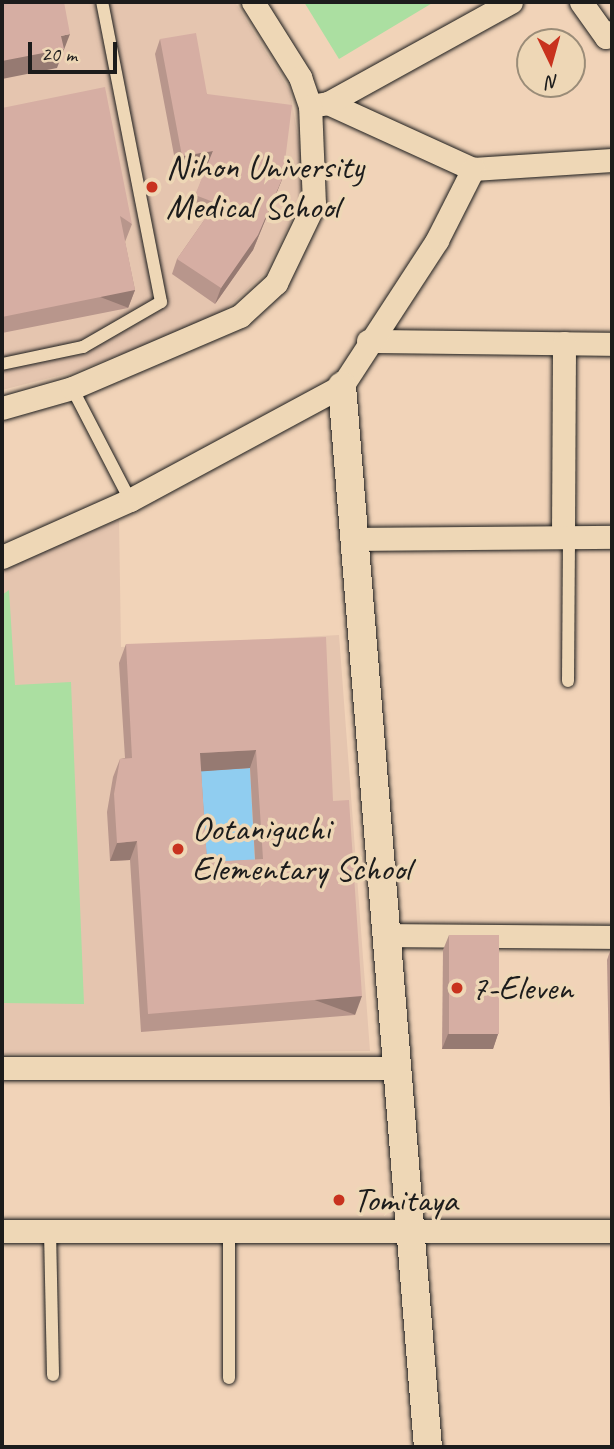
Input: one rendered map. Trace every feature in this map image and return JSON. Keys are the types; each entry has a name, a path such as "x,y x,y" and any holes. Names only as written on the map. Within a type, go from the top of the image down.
{"street":[{"path":"253,2 319,104 473,169 612,160"},
{"path":"319,104 511,2"},
{"path":"581,2 606,37 612,33"},
{"path":"2,408 72,388 240,316 276,284 314,204 319,104"},
{"path":"2,557 130,500 342,386 368,341 437,240 473,169"},
{"path":"368,341 612,344"},
{"path":"564,343 566,537"},
{"path":"342,386 358,539 428,1447"},
{"path":"358,539 612,537"},
{"path":"389,935 612,937"},
{"path":"2,1068 398,1069"},
{"path":"2,1231 612,1231"}],"lane":[{"path":"2,364 83,346 161,302 102,2"},
{"path":"72,388 130,500"},
{"path":"566,537 568,681"},
{"path":"51,1231 53,1375"},
{"path":"229,1231 229,1378"}],"shaded area":[{"name":"Nihon University Medical School","path":"2,2 235,2 290,91 304,172 300,202 265,273 215,319 74,372 2,390"},
{"name":"Ootaniguchi Elementary School","path":"119,520 121,647 339,635 370,1051 2,1054 2,567"}],"green space":[{"path":"304,2 434,2 339,59"},
{"path":"9,590 15,685 71,682 84,1004 2,1003 2,595"}],"water":[{"path":"250,768 256,878 199,881 193,771"}],"building":[{"path":"2,2 64,2 70,34 61,36 64,49 2,61"},
{"path":"196,33 207,94 292,105 283,177 258,235 221,288 177,259 216,203 195,195 213,151 182,156 160,39"},
{"path":"105,87 132,224 120,216 135,290 2,317 2,108"},
{"path":"326,637 333,801 349,800 362,996 148,1014 137,841 117,843 114,794 120,759 132,758 126,644","holes":["256,750 263,859 207,862 200,753"]},
{"path":"449,935 499,935 499,1034 449,1034"}],"place":[{"name":"Nihon University Medical School","path":"152,187"},
{"name":"Ootaniguchi Elementary School","path":"178,849"},
{"name":"7-Eleven","path":"457,988"},
{"name":"Tomitaya","path":"339,1200"}]}
